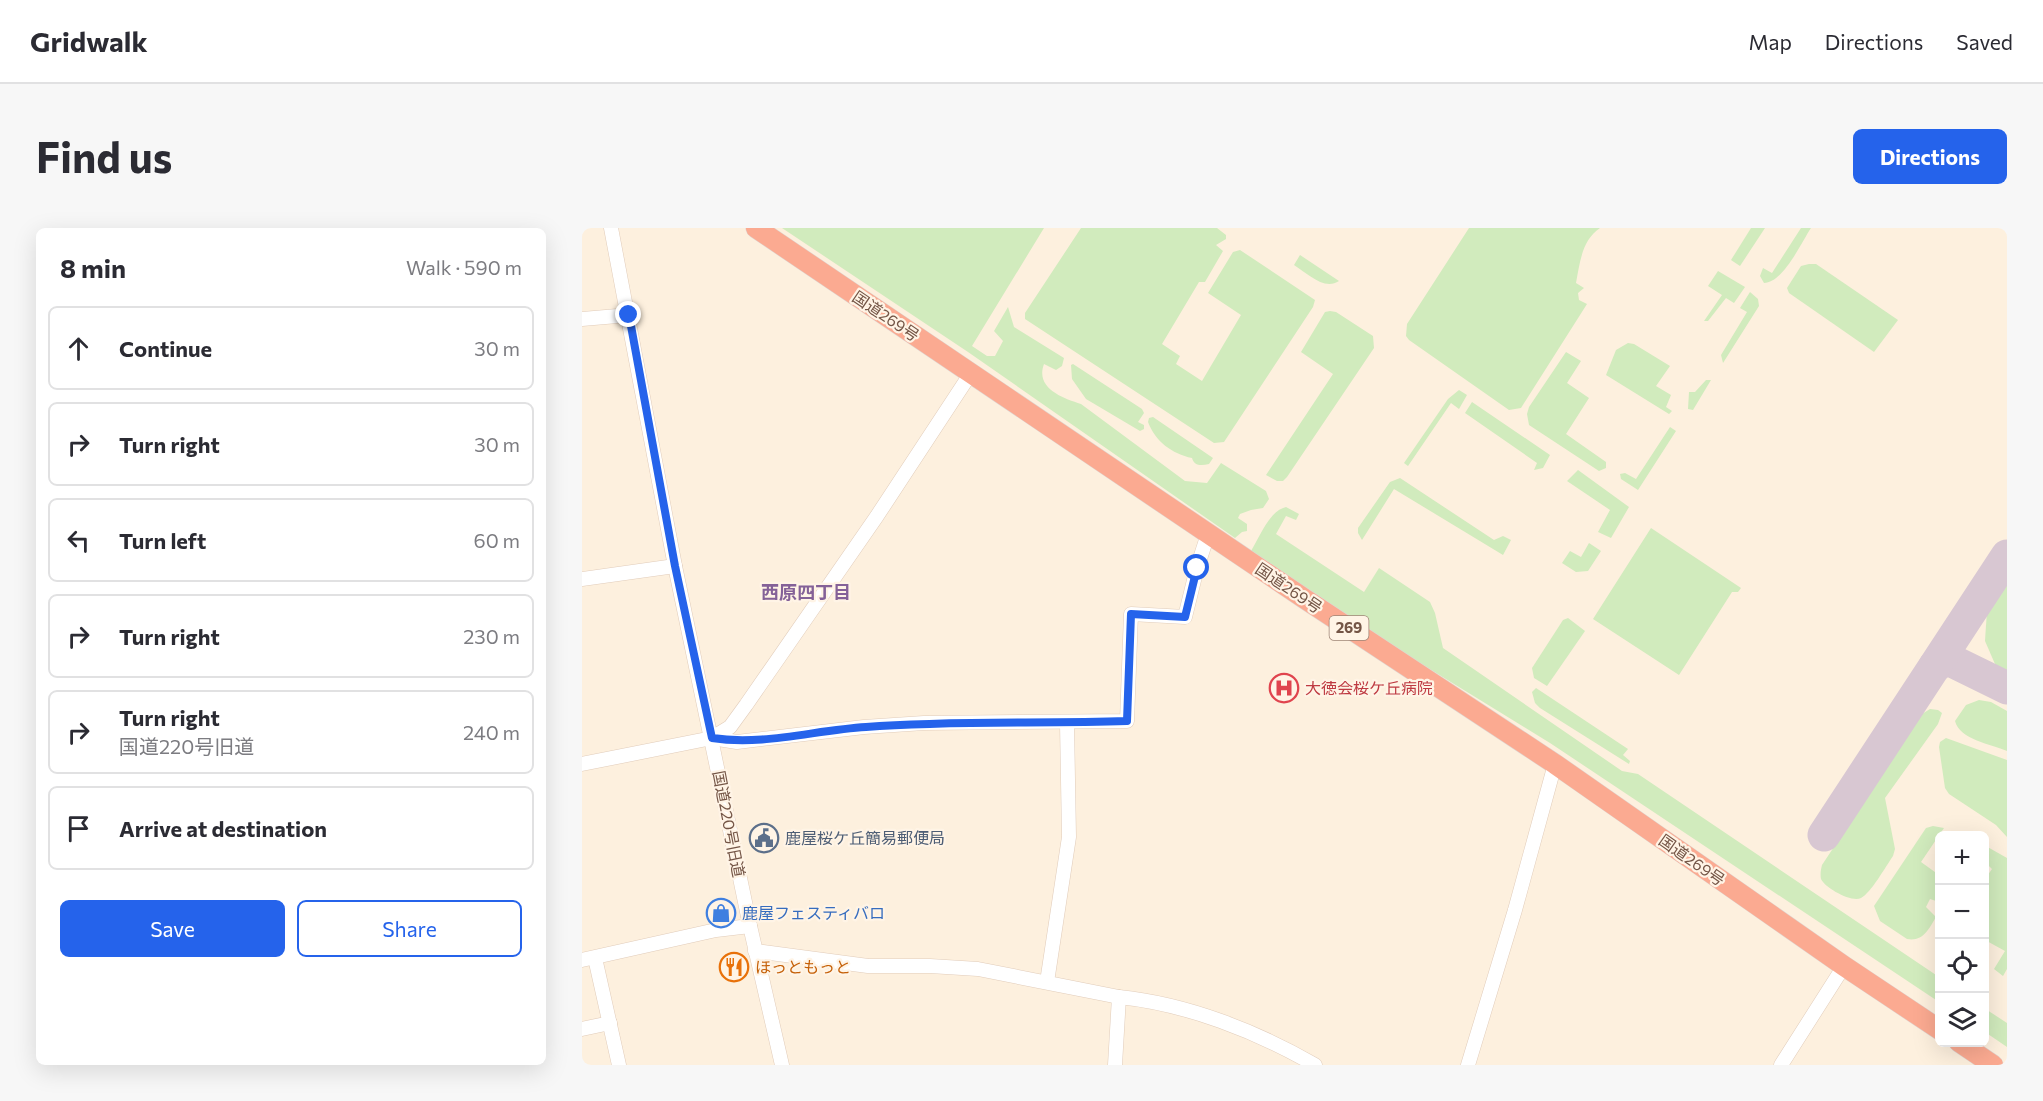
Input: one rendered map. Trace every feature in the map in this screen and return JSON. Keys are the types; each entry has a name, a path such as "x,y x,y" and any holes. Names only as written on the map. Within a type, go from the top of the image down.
{"highway":[{"name":"国道269号","path":"756,228 1208,534 1555,764 1844,966 1935,1026"},
{"path":"1966,1047 1993,1065"}],"street":[{"name":"国道220号旧道","path":"612,228 675,566 755,951 782,1065"},
{"path":"582,319 629,315"},
{"path":"582,764 712,738 730,727 877,516 971,373"},
{"path":"712,738 737,742 864,727 924,723 1127,721 1131,614 1185,617 1208,534"},
{"path":"582,579 675,566"},
{"path":"1047,982 1070,837 1067,723"},
{"path":"1468,1065 1515,910 1555,764"},
{"path":"620,1065 610,1023 588,959 716,930 750,926"},
{"path":"755,951 868,966 978,969 1119,997 1140,999 1190,1011 1240,1028 1315,1065"},
{"path":"1781,1065 1844,966"},
{"path":"1115,1065 1119,997"},
{"path":"582,1029 610,1023"}],"green space":[{"path":"782,228 1044,228 972,346 987,356 995,356 1003,341 994,331 1008,307 1014,327 1064,358 1062,366 1056,370 1044,364 1043,380 1052,391 1081,404 1185,481 1207,483 1221,463 1266,491 1269,499 1263,508 1240,514 1238,518 1247,524 1247,531 1235,538 968,352"},
{"path":"1081,228 1217,228 1226,235 1226,239 1216,245 1223,251 1205,282 1199,282 1162,344 1180,356 1176,364 1202,381 1241,315 1208,293 1233,252 1240,250 1315,300 1313,307 1224,442 1214,443 1025,319 1025,313"},
{"path":"1469,228 1600,228 1586,245 1576,283 1584,288 1578,293 1579,300 1587,304 1521,408 1509,410 1406,336 1407,324"},
{"path":"1751,228 1765,228 1740,266 1731,260"},
{"path":"1801,228 1811,228 1785,270 1778,277 1764,283 1760,276 1763,268 1772,273"},
{"path":"1300,255 1339,281 1327,284 1310,276 1294,265"},
{"path":"1816,264 1898,320 1874,352 1789,293 1787,288 1801,266"},
{"path":"1718,271 1745,287 1734,303 1726,298 1708,321 1704,321 1722,295 1708,286"},
{"path":"1750,292 1758,299 1759,306 1723,363 1721,355 1747,312 1740,308"},
{"path":"1325,312 1336,312 1373,336 1374,348 1287,477 1283,481 1277,481 1266,475 1333,374 1301,352"},
{"path":"1628,343 1634,344 1670,366 1656,386 1671,395 1666,407 1672,411 1669,414 1606,375 1616,350"},
{"path":"1566,352 1581,361 1567,383 1589,398 1566,434 1606,462 1606,468 1599,471 1529,425 1527,414 1529,407"},
{"path":"1073,364 1142,409 1144,413 1138,422 1144,425 1144,429 1140,431 1086,399 1072,379 1071,365"},
{"path":"1706,380 1711,380 1693,410 1688,409 1689,392 1695,392"},
{"path":"1459,390 1467,395 1459,409 1451,403 1408,466 1404,463 1448,399"},
{"path":"1472,402 1550,455 1543,468 1534,470 1537,463 1465,413"},
{"path":"1153,417 1213,458 1209,464 1196,464 1192,458 1165,446 1155,435 1148,422 1149,418"},
{"path":"1670,427 1676,431 1638,490 1621,479 1620,474 1625,473 1636,479"},
{"path":"1578,470 1629,507 1611,538 1598,532 1610,510 1567,481"},
{"path":"1400,478 1494,540 1503,536 1511,540 1503,555 1394,489 1362,540 1358,528 1390,482"},
{"path":"1286,507 1299,514 1296,520 1286,516 1276,534 1364,592 1379,568 1430,602 1435,613 1443,648 1622,771 1638,774 1935,974 1935,999 1550,743 1337,612 1251,551 1270,519 1280,509"},
{"path":"1651,528 1741,588 1738,592 1732,592 1679,675 1593,619"},
{"path":"1589,543 1601,551 1588,571 1576,572 1562,563 1570,551 1581,557"},
{"path":"2007,581 2007,673 1995,664 1985,641 1987,610"},
{"path":"1568,618 1585,631 1547,686 1534,678 1532,668 1563,620"},
{"path":"1536,688 1628,749 1623,755 1630,761 1629,764 1540,708 1535,703 1532,692"},
{"path":"1979,700 1991,702 2007,711 2007,751 1969,737 1958,727 1955,721 1966,705"},
{"path":"1930,709 1942,713 1938,724 1885,798 1895,849 1893,856 1874,885 1861,898 1839,894 1823,883 1822,865 1922,714"},
{"path":"1946,738 2007,760 2007,837 1996,825 1949,794 1945,788 1939,747 1940,742"},
{"path":"1933,826 1944,828 1942,831 1935,831 1935,841 1921,862 1935,872 1935,901 1930,899 1926,907 1935,919 1921,937 1907,939 1880,921 1874,906 1926,828"},
{"path":"1989,848 2007,858 2007,969 2003,976 1994,969 2005,951 1989,942 1989,873 1992,869 1989,866"},
{"path":"1989,1011 2007,1023 2007,1047 1989,1035"}],"taxiway":[{"path":"1824,835 2007,556"},
{"path":"1935,666 1944,660 1950,660 2007,688"}],"place":[{"name":"大徳会桜ケ丘病院","path":"1284,688"},
{"name":"鹿屋桜ケ丘簡易郵便局","path":"764,838"},
{"name":"鹿屋フェスティバロ","path":"721,913"},
{"name":"ほっともっと","path":"734,967"}],"district":[{"name":"西原四丁目","path":"806,593"}],"route":[{"path":"629,315 675,566 712,738 737,742 864,727 924,723 1127,721 1131,614 1185,617 1197,568"}]}
